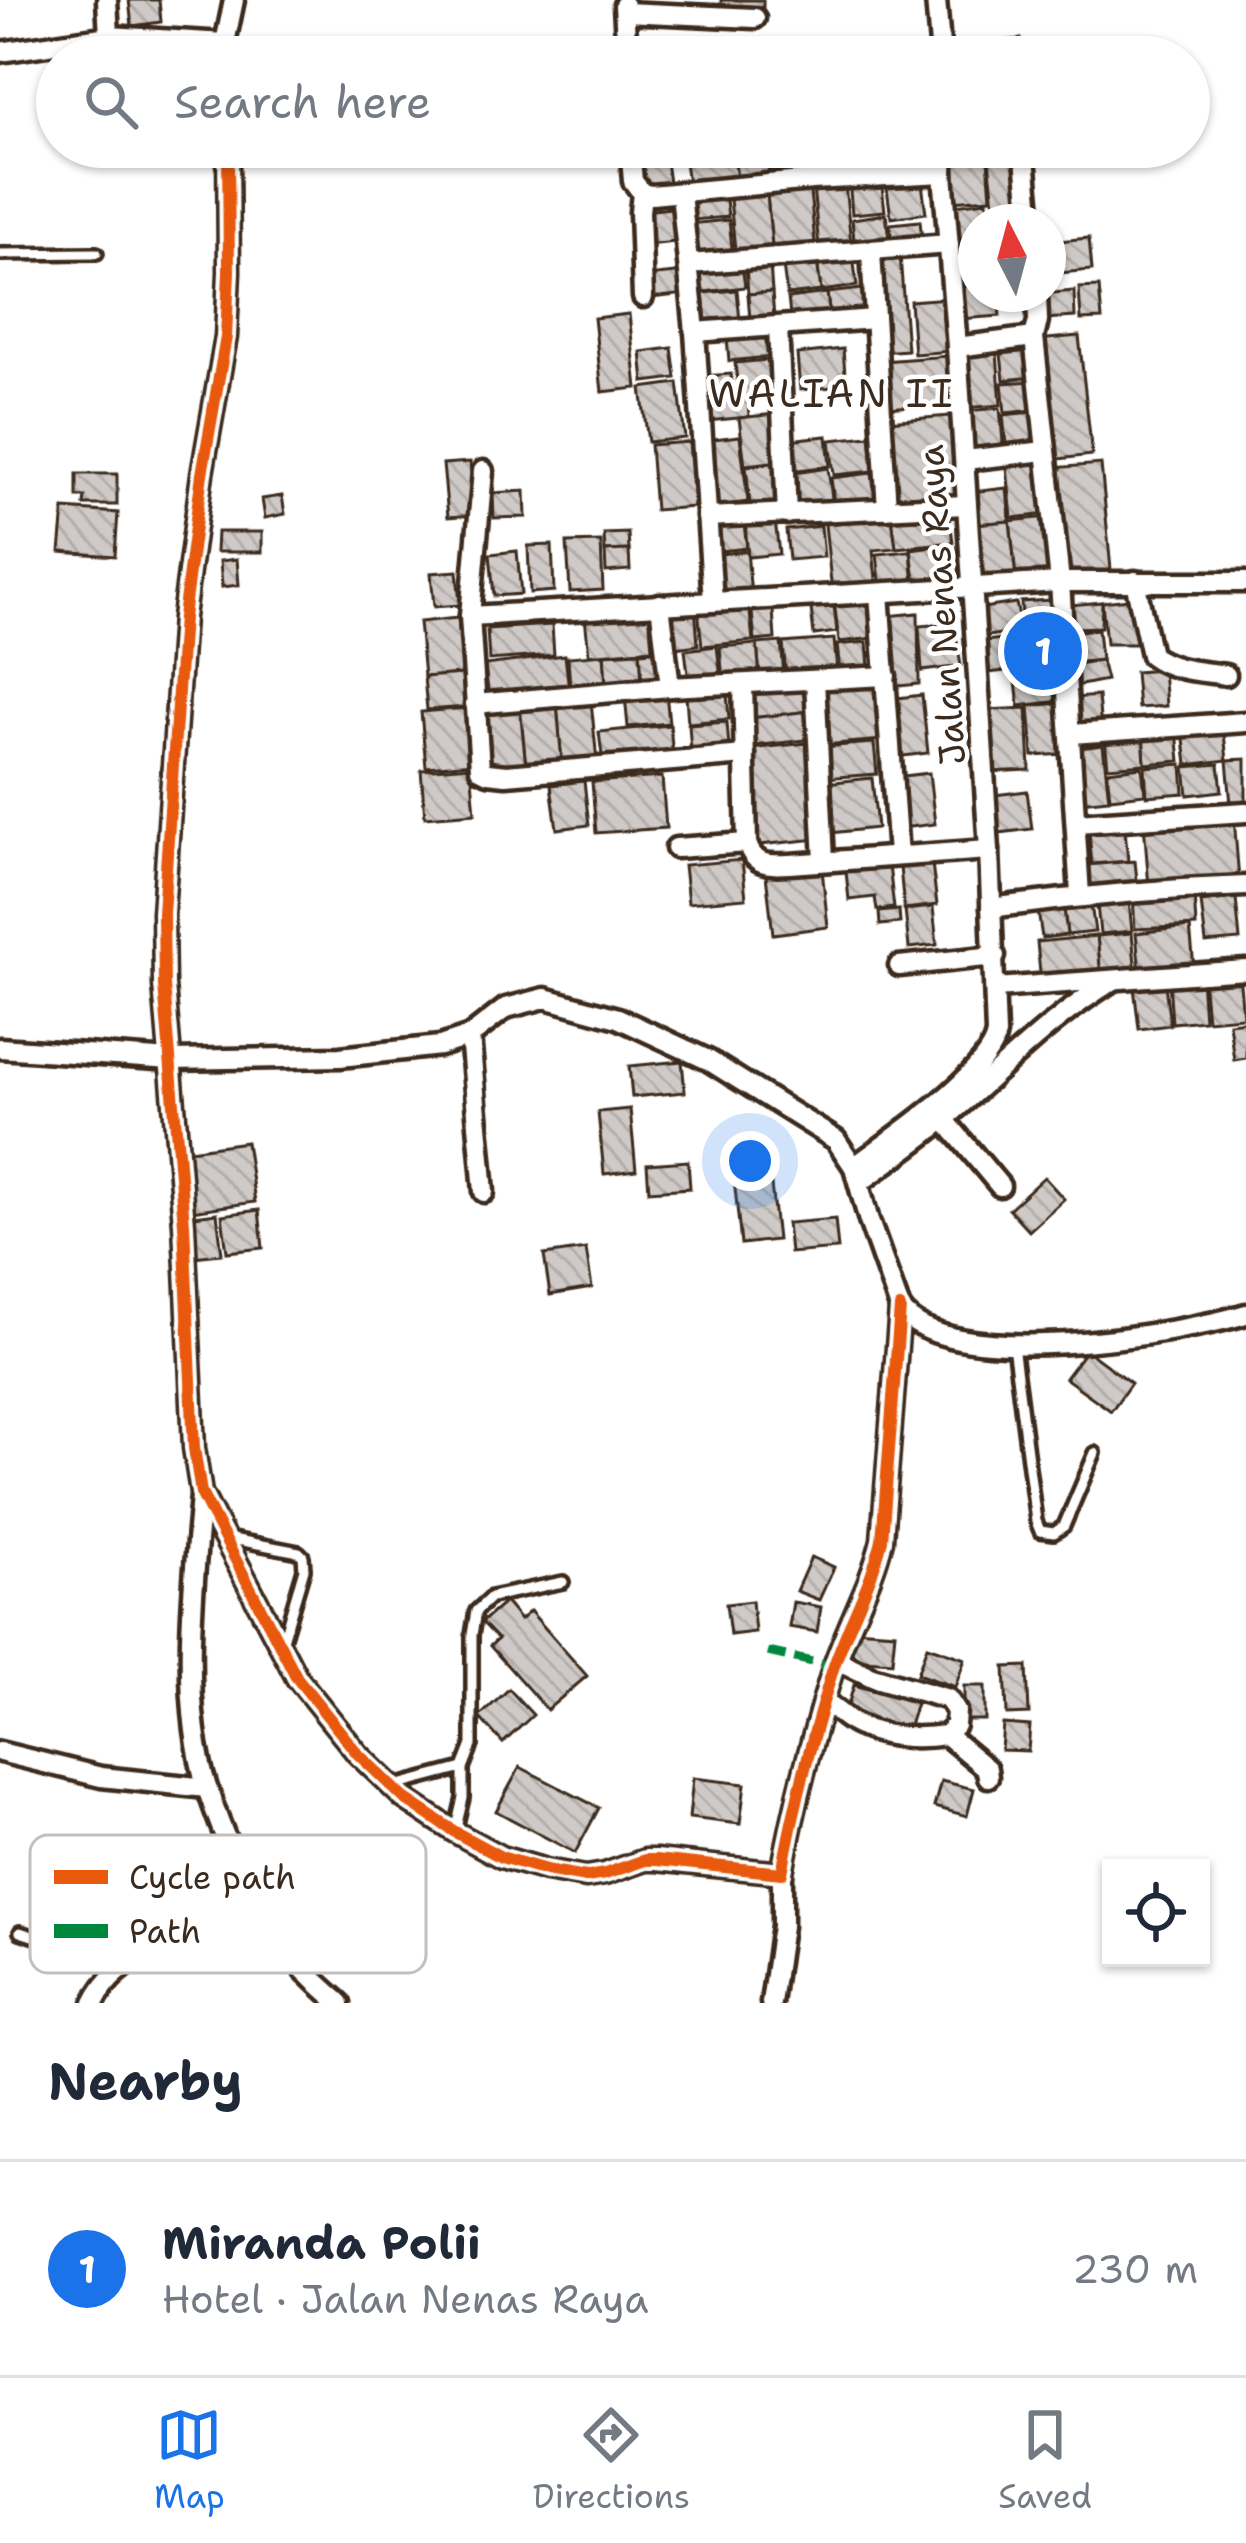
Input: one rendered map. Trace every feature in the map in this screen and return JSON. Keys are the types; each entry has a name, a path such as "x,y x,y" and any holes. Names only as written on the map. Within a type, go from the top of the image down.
{"street":[{"path":"107,0 109,36"},
{"path":"228,36 234,0"},
{"path":"936,0 939,36"},
{"path":"626,36 624,6 755,18"},
{"path":"0,52 36,47"},
{"path":"226,1835 207,1788 192,1724 194,1571 201,1493 194,1448 184,1224 164,985 164,880 182,617 226,337 228,168"},
{"path":"632,168 633,181 642,193 643,297"},
{"name":"Jalan Nenas Raya","path":"943,168 1002,1054"},
{"path":"1026,168 1029,204"},
{"path":"642,193 943,173"},
{"path":"681,193 713,602"},
{"path":"689,264 949,244"},
{"path":"871,252 886,509"},
{"path":"1038,312 1034,337 1060,582 1080,896"},
{"path":"695,332 875,319"},
{"path":"778,327 788,514"},
{"path":"957,346 1034,337"},
{"path":"965,460 1045,451"},
{"path":"483,471 470,616 481,769 496,775 745,755"},
{"path":"707,518 966,505"},
{"path":"1136,581 1150,656 1176,668 1226,675"},
{"path":"470,616 1060,582 1246,582"},
{"path":"879,593 898,855"},
{"path":"660,604 670,687"},
{"path":"475,704 670,687 886,676"},
{"path":"815,680 824,861"},
{"path":"743,685 747,843 760,863 989,850"},
{"path":"1071,734 1246,722"},
{"path":"1076,823 1246,812"},
{"path":"676,848 747,843"},
{"path":"991,908 1157,889 1246,886"},
{"path":"899,966 994,956"},
{"path":"996,988 1246,970"},
{"path":"857,1175 967,1079 1114,980"},
{"path":"0,1048 172,1060 340,1057 440,1046 470,1036 506,1008 545,998 618,1018 708,1060 836,1140 857,1175 900,1309 917,1327 954,1339 1013,1345 1097,1342 1246,1314"},
{"path":"470,1036 484,1192"},
{"path":"857,1175 944,1119 1002,1054"},
{"path":"944,1119 1000,1186"},
{"path":"771,2003 790,1825 837,1660 882,1540 900,1309"},
{"path":"201,1493 297,1678 392,1787 455,1832 501,1857 567,1875 605,1874 656,1860 782,1873"},
{"path":"824,1702 852,1724 887,1734 946,1735 955,1725 956,1711 948,1699 872,1677 837,1660"},
{"path":"946,1735 987,1769 988,1777"},
{"path":"0,1752 101,1777 207,1788"},
{"path":"94,2003 115,1973"},
{"path":"309,1973 340,2003"}],"lane":[{"path":"0,254 97,253"},
{"path":"1013,1345 1040,1531 1054,1533 1064,1526 1095,1453"},
{"path":"222,1537 303,1556 304,1568 281,1646"},
{"path":"455,1832 463,1798 463,1768 472,1745 476,1611 491,1597 562,1582"},
{"path":"392,1787 463,1768"},
{"path":"20,1932 30,1935"}],"building":[{"path":"129,0 159,0 161,22 132,26"},
{"path":"721,0 763,0 763,9 721,9"},
{"path":"636,168 667,168 669,183 639,187"},
{"path":"686,168 736,168 737,178 688,184"},
{"path":"736,168 768,168 769,174 737,178"},
{"path":"771,168 810,168 811,174 772,179"},
{"path":"814,168 854,168 855,174 815,178"},
{"path":"857,168 896,168 896,171 858,175"},
{"path":"903,168 936,168 936,170 904,174"},
{"path":"948,168 989,168 991,198 951,201"},
{"path":"990,168 1022,168 1025,204 994,204"},
{"path":"809,181 816,253 773,257 766,185"},
{"path":"922,183 926,213 891,218 887,188"},
{"path":"845,184 851,244 819,247 813,187"},
{"path":"766,185 773,257 736,260 729,189"},
{"path":"882,186 885,211 852,214 850,190"},
{"path":"725,191 728,217 693,220 690,194"},
{"path":"681,207 685,241 647,245 643,211"},
{"path":"886,214 890,247 855,251 852,219"},
{"path":"729,220 733,257 692,261 689,224"},
{"path":"920,221 922,239 892,243 890,224"},
{"path":"1089,238 1092,270 1066,272 1066,240"},
{"path":"900,255 907,350 881,352 874,256"},
{"path":"853,256 857,286 821,291 817,261"},
{"path":"817,261 821,291 787,295 783,266"},
{"path":"770,264 772,292 748,294 746,266"},
{"path":"742,265 745,287 696,293 693,270"},
{"path":"685,272 687,294 650,298 647,276"},
{"path":"1099,287 1102,319 1081,320 1079,288"},
{"path":"862,289 865,315 830,319 827,293"},
{"path":"737,290 740,321 706,324 703,293"},
{"path":"1074,291 1075,317 1045,319 1044,312 1066,312 1066,292"},
{"path":"772,292 774,318 750,320 748,294"},
{"path":"827,293 830,319 791,324 788,298"},
{"path":"948,298 952,351 914,354 910,301"},
{"path":"959,312 1000,312 1000,316 960,319"},
{"path":"629,314 637,388 602,392 594,318"},
{"path":"765,334 768,357 729,361 727,338"},
{"path":"1079,336 1092,455 1050,460 1037,340"},
{"path":"672,348 676,378 644,382 641,352"},
{"path":"843,349 846,386 800,390 797,354"},
{"path":"1031,351 1034,377 1004,380 1001,354"},
{"path":"997,353 1001,405 965,408 960,356"},
{"path":"948,356 952,403 887,408 883,361"},
{"path":"768,360 772,396 739,400 735,363"},
{"path":"731,374 733,400 707,403 705,376"},
{"path":"1033,381 1036,410 1005,413 1002,383"},
{"path":"678,383 685,438 648,442 641,388"},
{"path":"748,399 749,417 706,421 704,404"},
{"path":"1000,408 1004,454 970,457 965,411"},
{"path":"1034,412 1038,451 1007,454 1003,415"},
{"path":"775,414 781,461 745,465 739,418"},
{"path":"950,416 957,498 894,504 887,421"},
{"path":"740,436 748,502 712,507 704,440"},
{"path":"827,436 830,466 790,471 787,440"},
{"path":"870,436 874,471 834,475 830,440"},
{"path":"689,442 694,507 655,510 650,445"},
{"path":"1042,453 1048,514 1012,518 1006,457"},
{"path":"470,462 475,515 448,517 443,464"},
{"path":"780,462 785,511 751,514 746,466"},
{"path":"1101,464 1112,580 1061,576 1052,468"},
{"path":"828,468 833,506 793,511 788,474"},
{"path":"872,473 876,506 835,511 831,478"},
{"path":"77,474 117,474 117,505 84,505 85,497 77,497"},
{"path":"1007,488 1010,521 975,524 971,492"},
{"path":"525,491 526,517 494,518 493,493"},
{"path":"282,496 285,514 265,518 262,499"},
{"path":"64,509 118,513 115,556 60,552"},
{"path":"949,512 953,542 896,548 892,518"},
{"path":"743,517 747,548 712,552 708,521"},
{"path":"1048,517 1054,575 1016,579 1010,521"},
{"path":"892,518 896,548 873,550 877,588 832,592 825,524"},
{"path":"775,520 779,554 748,557 745,523"},
{"path":"1010,521 1016,579 981,583 975,524"},
{"path":"821,526 824,557 789,560 786,530"},
{"path":"217,532 262,532 262,552 216,552"},
{"path":"628,533 629,550 605,551 604,534"},
{"path":"601,542 603,590 570,592 567,543"},
{"path":"552,545 554,591 530,593 528,546"},
{"path":"941,545 946,585 916,589 911,549"},
{"path":"629,550 630,570 606,572 605,551"},
{"path":"517,551 521,594 494,596 490,554"},
{"path":"747,551 751,595 716,599 711,555"},
{"path":"911,551 914,587 881,590 877,554"},
{"path":"237,559 239,585 222,587 220,561"},
{"path":"457,571 460,605 434,607 431,573"},
{"path":"869,596 874,638 839,642 834,600"},
{"path":"1138,598 1144,644 1106,644 1102,602"},
{"path":"1051,600 1058,632 1023,634 1021,602"},
{"path":"1102,602 1101,627 1073,628 1070,605"},
{"path":"1016,603 1022,631 987,636 983,608"},
{"path":"749,604 753,641 702,646 698,609"},
{"path":"695,606 698,645 667,649 663,609"},
{"path":"834,606 837,632 814,635 811,608"},
{"path":"773,610 775,639 755,641 752,612"},
{"path":"649,612 652,649 589,655 585,617"},
{"path":"918,613 919,684 889,687 886,616"},
{"path":"458,618 463,674 424,677 419,622"},
{"path":"954,623 961,666 922,671 919,626"},
{"path":"552,625 554,655 489,660 487,629"},
{"path":"1098,629 1101,660 1072,663 1069,632"},
{"path":"1055,634 1058,665 1032,668 1029,636"},
{"path":"1027,636 1030,668 988,673 985,641"},
{"path":"834,639 837,671 786,675 783,643"},
{"path":"781,642 784,675 760,677 757,644"},
{"path":"867,642 869,668 840,671 837,645"},
{"path":"757,644 760,677 723,681 720,647"},
{"path":"717,646 721,679 689,682 685,650"},
{"path":"664,650 666,682 642,683 640,652"},
{"path":"640,652 642,683 606,686 604,654"},
{"path":"604,654 606,686 570,688 568,657"},
{"path":"565,655 569,690 489,699 485,665"},
{"path":"1101,660 1106,680 1076,686 1072,665"},
{"path":"1056,668 1060,701 1019,706 1015,673"},
{"path":"1163,670 1166,706 1138,708 1135,672"},
{"path":"463,674 466,707 427,710 424,677"},
{"path":"879,683 883,740 822,745 817,688"},
{"path":"808,685 810,711 751,718 748,692"},
{"path":"666,692 669,723 628,727 625,696"},
{"path":"727,693 729,719 688,723 686,696"},
{"path":"922,695 928,753 895,757 889,699"},
{"path":"1098,696 1101,729 1079,732 1076,698"},
{"path":"591,701 597,761 562,764 557,703"},
{"path":"557,703 562,764 526,767 520,707"},
{"path":"1061,703 1065,754 1033,756 1029,706"},
{"path":"520,707 526,767 490,771 484,710"},
{"path":"468,708 473,763 426,767 421,712"},
{"path":"1027,708 1030,770 989,772 986,710"},
{"path":"810,711 814,739 754,746 751,718"},
{"path":"727,722 729,748 691,751 689,725"},
{"path":"670,725 673,756 603,763 599,732"},
{"path":"1223,725 1227,760 1187,765 1183,730"},
{"path":"1177,731 1180,761 1145,764 1143,734"},
{"path":"1143,734 1145,764 1108,767 1105,738"},
{"path":"808,743 818,839 759,845 749,749"},
{"path":"874,743 877,774 824,778 822,747"},
{"path":"1103,745 1109,799 1079,802 1072,749"},
{"path":"1246,759 1246,804 1231,805 1227,760"},
{"path":"1182,764 1184,793 1147,796 1145,767"},
{"path":"1219,764 1222,791 1188,795 1185,767"},
{"path":"471,766 475,813 425,817 421,770"},
{"path":"1142,767 1145,794 1110,798 1107,771"},
{"path":"929,773 935,824 901,828 895,777"},
{"path":"662,777 666,828 596,833 592,782"},
{"path":"872,778 877,828 830,833 825,783"},
{"path":"584,781 589,825 557,829 551,785"},
{"path":"1027,791 1032,829 999,833 994,795"},
{"path":"1234,817 1239,880 1149,887 1144,823"},
{"path":"1124,819 1128,861 1092,864 1088,822"},
{"path":"888,857 894,908 877,910 875,897 849,900 845,862"},
{"path":"742,860 746,898 688,903 684,865"},
{"path":"1135,861 1138,890 1090,894 1087,865"},
{"path":"932,863 937,905 904,909 900,867"},
{"path":"822,869 828,927 773,934 766,875"},
{"path":"1128,892 1132,931 1100,934 1096,895"},
{"path":"1194,893 1196,926 1135,929 1133,896"},
{"path":"1090,897 1095,932 1067,935 1063,900"},
{"path":"1236,898 1240,940 1206,943 1201,902"},
{"path":"1063,900 1067,935 1042,938 1037,904"},
{"path":"933,907 937,945 909,948 905,910"},
{"path":"899,910 900,923 880,925 879,912"},
{"path":"1190,927 1194,967 1140,973 1136,933"},
{"path":"1132,933 1136,974 1101,977 1097,936"},
{"path":"1097,936 1101,977 1041,983 1037,942"},
{"path":"1239,973 1243,1017 1207,1020 1203,977"},
{"path":"1201,978 1204,1020 1172,1023 1169,980"},
{"path":"1165,984 1170,1025 1139,1029 1134,987"},
{"path":"1246,1021 1246,1058 1234,1060 1229,1023"},
{"path":"682,1061 685,1092 632,1097 629,1066"},
{"path":"630,1109 636,1170 604,1174 598,1112"},
{"path":"246,1142 255,1202 191,1211 182,1151"},
{"path":"688,1161 690,1188 649,1191 647,1164"},
{"path":"770,1175 777,1240 741,1244 734,1179"},
{"path":"1044,1177 1064,1199 1029,1231 1009,1209"},
{"path":"259,1210 263,1248 227,1252 222,1215"},
{"path":"217,1213 222,1254 192,1257 187,1217"},
{"path":"835,1219 838,1249 790,1253 787,1223"},
{"path":"586,1249 592,1288 550,1295 544,1255"},
{"path":"1086,1350 1131,1383 1111,1411 1065,1378"},
{"path":"811,1557 834,1567 819,1600 796,1591"},
{"path":"752,1601 755,1632 730,1635 726,1604"},
{"path":"505,1602 520,1620 530,1611 587,1676 547,1710 490,1646 498,1639 482,1622"},
{"path":"793,1602 821,1607 817,1632 789,1627"},
{"path":"854,1629 895,1632 892,1662 851,1659"},
{"path":"927,1646 965,1659 955,1687 917,1674"},
{"path":"1027,1666 1029,1714 1007,1715 1005,1667"},
{"path":"854,1685 916,1703 908,1729 846,1712"},
{"path":"964,1686 985,1686 985,1720 964,1720"},
{"path":"509,1689 533,1715 503,1743 479,1717"},
{"path":"1003,1724 1030,1726 1028,1751 1001,1750"},
{"path":"520,1767 599,1808 575,1853 496,1811"},
{"path":"693,1778 745,1784 740,1824 689,1818"},
{"path":"941,1781 974,1789 967,1816 934,1807"}],"marked path":[{"path":"768,1652 834,1667"}],"cycle path":[{"path":"228,168 226,337 183,617 163,913 164,985 184,1224 194,1448 201,1493 297,1678 358,1754 404,1798 501,1857 586,1877 645,1860 782,1873 832,1672 882,1540 900,1308"}],"place":[{"name":"Miranda Polii","path":"1043,651"}],"district":[{"name":"WALIAN II","path":"832,393"}]}
